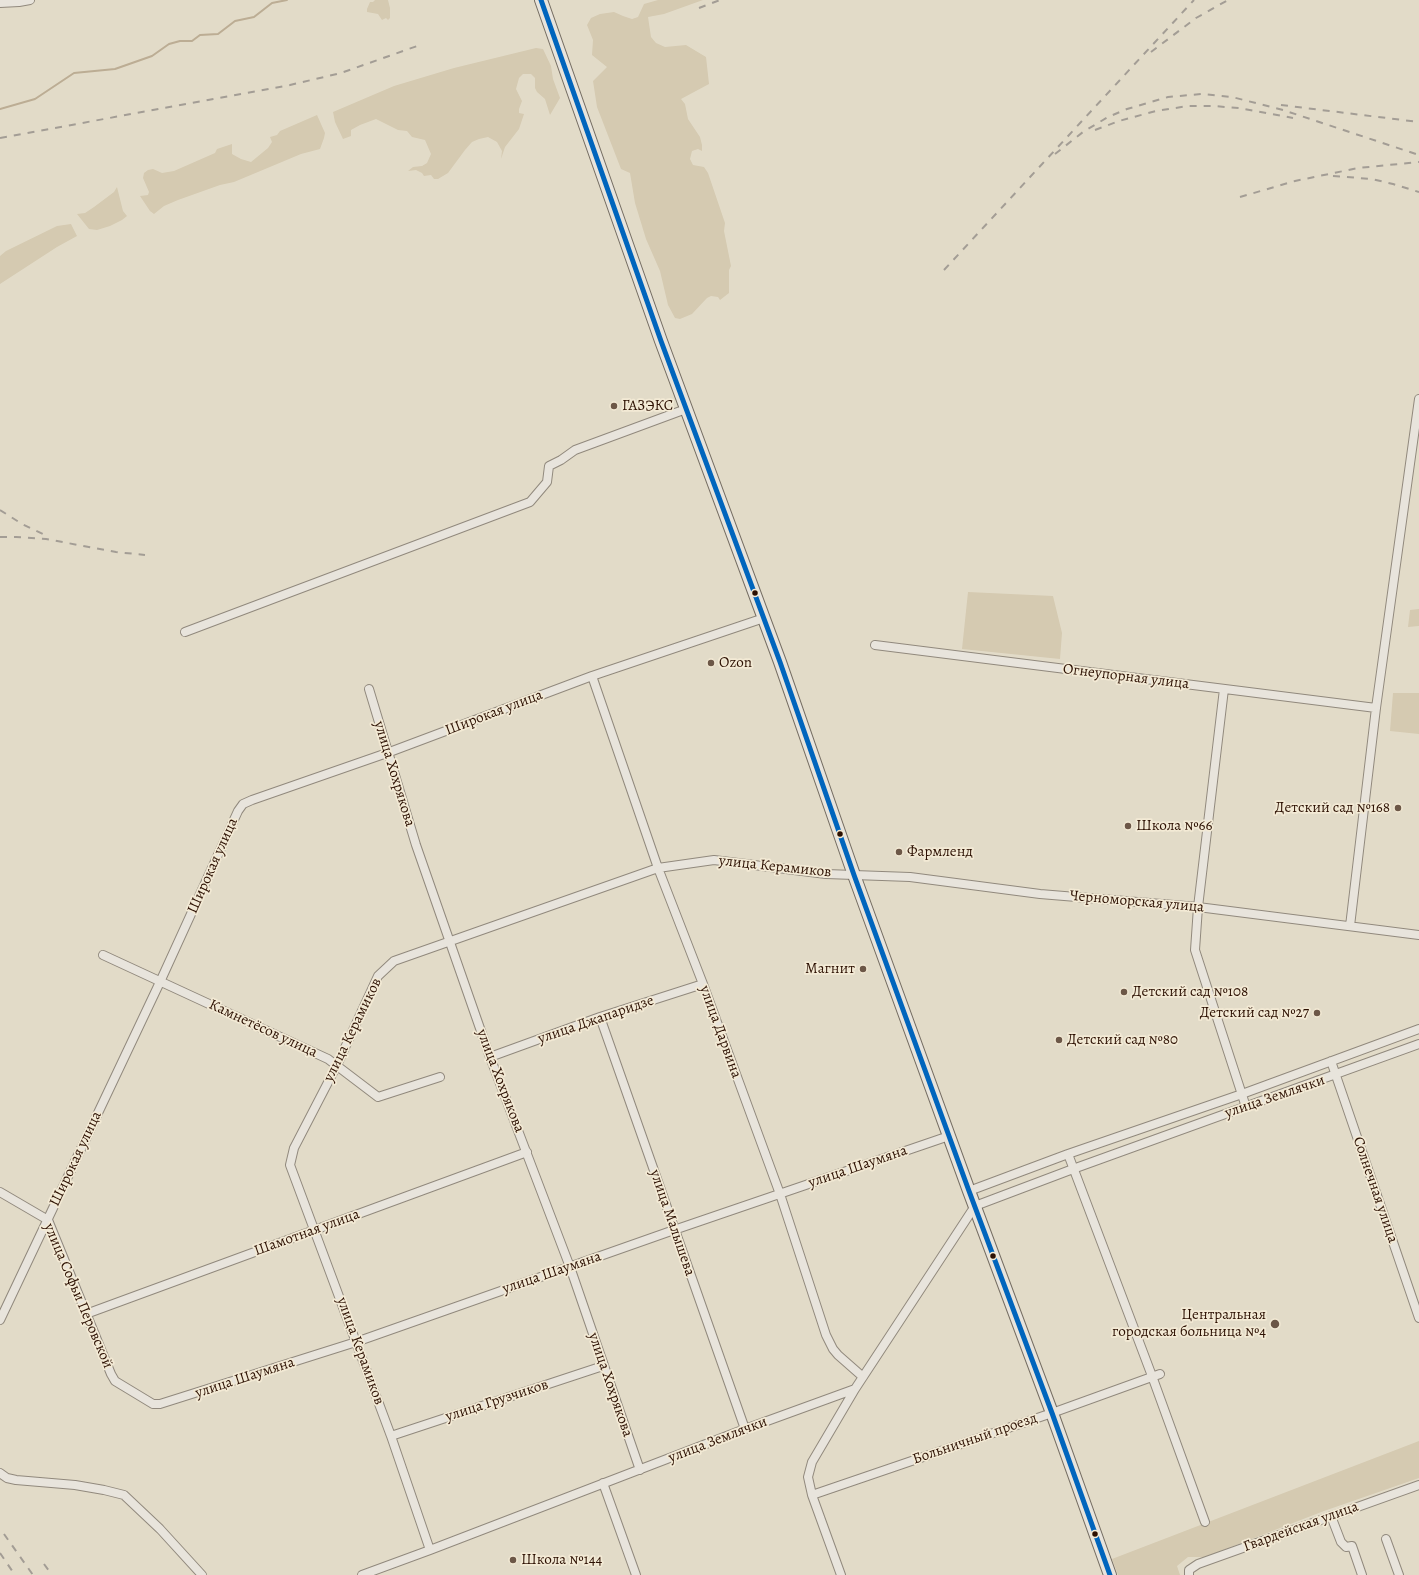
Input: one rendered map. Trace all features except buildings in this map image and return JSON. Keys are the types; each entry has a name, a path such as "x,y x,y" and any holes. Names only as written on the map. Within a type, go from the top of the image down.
{"main road":[{"path":"541,0 686,409 764,618 854,875 969,1191 1052,1412 1110,1575"}],"street":[{"path":"2,2 30,0"},
{"path":"1350,926 1376,708 1419,399"},
{"path":"185,632 530,502 547,482 549,466 562,460 575,450 686,409"},
{"name":"Широкая улица","path":"0,1320 160,982 238,811 243,804 387,753 592,676 764,618"},
{"name":"Огнеупорная улица","path":"875,645 1376,708"},
{"name":"улица Дарвина","path":"592,676 658,868 703,984 780,1194 826,1335 833,1349 838,1355 863,1377"},
{"name":"улица Хохрякова","path":"369,689 387,753 416,845 449,941 490,1057 570,1267 640,1470"},
{"path":"1224,689 1198,907 1195,950 1246,1107"},
{"name":"улица Керамиков","path":"430,1550 391,1436 290,1166 294,1148 337,1065 378,976 394,961 658,868 714,860 826,874 854,875"},
{"name":"Черноморская улица","path":"854,875 910,877 1040,894 1198,907 1419,935"},
{"name":"Камнетёсов улица","path":"103,955 328,1059 378,1098 440,1077"},
{"name":"улица Джапаридзе","path":"490,1057 600,1017 703,984"},
{"name":"улица Малышева","path":"600,1017 745,1429"},
{"name":"улица Землячки","path":"969,1191 1068,1154 1242,1094 1419,1029"},
{"name":"улица Землячки","path":"975,1206 1419,1044"},
{"name":"Солнечная улица","path":"1331,1061 1419,1318"},
{"name":"улица Шаумяна","path":"153,1404 164,1404 356,1342 674,1230 949,1136"},
{"name":"Шамотная улица","path":"86,1314 527,1152"},
{"path":"1068,1154 1156,1375 1205,1522"},
{"name":"улица Софьи Перовской","path":"0,1192 48,1220 113,1378 118,1383 153,1404"},
{"path":"841,1575 812,1494 808,1477 812,1462 855,1389 975,1206"},
{"name":"улица Грузчиков","path":"391,1436 603,1366"},
{"name":"Больничный проезд","path":"812,1494 1156,1375"},
{"name":"улица Землячки","path":"362,1575 745,1429 855,1389"},
{"path":"0,1473 7,1478 16,1480 75,1485 124,1495 157,1525 202,1575"},
{"path":"603,1484 636,1575"},
{"name":"Гвардейская улица","path":"1189,1575 1189,1570 1198,1564 1419,1485"},
{"path":"1331,1516 1341,1542 1346,1547 1352,1546 1362,1575"},
{"path":"1386,1539 1399,1575"}],"shaded area":[{"path":"375,0 388,0 390,18 388,20 386,18 382,20 378,14 367,12 370,2"},
{"path":"658,0 703,0 664,14 648,17 651,37 656,43 665,47 686,45 706,57 709,84 681,99 685,104 688,119 700,137 702,145 702,151 698,149 692,151 690,159 693,165 704,167 708,173 725,223 724,231 731,266 729,270 729,293 720,300 718,297 711,296 707,298 692,314 680,319 675,318 668,305 660,271 646,239 635,203 630,173 621,169 597,107 593,81 607,67 592,55 593,40 587,25 591,18 600,14 614,12 632,19 638,17 644,4"},
{"path":"536,48 543,49 551,66 553,79 560,98 550,115 545,99 537,92 535,88 535,78 531,74 523,74 519,78 516,89 522,101 519,113 524,114 519,129 505,147 501,159 502,151 497,142 488,137 479,139 472,142 448,173 438,179 434,179 431,175 424,176 416,170 408,171 413,167 422,166 427,163 431,154 425,140 412,137 407,131 398,130 376,119 351,130 351,136 343,139 335,122 333,112 394,86 454,68"},
{"path":"317,115 325,133 320,149 301,154 234,182 220,185 178,200 164,206 154,214 150,211 140,196 148,195 149,192 143,178 144,173 148,170 153,169 162,173 174,171 215,153 217,149 232,144 232,154 251,162 268,148 272,142 270,137"},
{"path":"117,187 123,211 127,216 110,226 97,230 89,229 77,214 85,213 94,207 114,192"},
{"path":"71,224 77,236 57,247 0,284 0,256 6,251 57,226"},
{"path":"968,592 1053,596 1062,633 1060,659 962,649"},
{"path":"1419,609 1419,626 1408,627 1410,610"},
{"path":"1393,693 1419,693 1419,734 1390,731"},
{"path":"1419,1441 1419,1478 1324,1511 1205,1557 1188,1557 1177,1566 1180,1575 1118,1575 1112,1559"}],"waterway":[{"path":"0,109 35,99 74,73 115,69 152,56 169,44 180,41 192,41 200,35 218,34 235,21 254,17 272,3 287,0"}],"railway":[{"path":"699,8 720,0"},
{"path":"944,270 1194,0"},
{"path":"1151,52 1196,18 1228,0"},
{"path":"0,138 290,85 341,73 420,45"},
{"path":"1055,154 1083,132 1108,117 1127,109 1168,97 1202,94 1232,97 1283,110 1419,155"},
{"path":"1281,105 1419,122"},
{"path":"1095,130 1119,121 1156,111 1188,106 1239,108 1293,118"},
{"path":"1240,197 1295,181 1358,168 1419,162"},
{"path":"1333,176 1372,179 1419,192"},
{"path":"0,510 22,524 47,536"},
{"path":"0,537 46,539 116,552 145,555"},
{"path":"4,1534 33,1575"},
{"path":"0,1553 15,1575"},
{"path":"44,1564 52,1575"}],"transit line":[{"path":"541,0 661,341 780,662 854,875 1110,1575"}],"place":[{"name":"ГАЗЭКС","path":"614,406"},
{"name":"Ozon","path":"711,663"},
{"name":"Детский сад №168","path":"1398,808"},
{"name":"Школа №66","path":"1128,826"},
{"name":"Фармленд","path":"899,852"},
{"name":"Магнит","path":"863,969"},
{"name":"Детский сад №108","path":"1124,992"},
{"name":"Детский сад №27","path":"1317,1013"},
{"name":"Детский сад №80","path":"1059,1040"},
{"name":"Центральная городская больница №4","path":"1275,1324"},
{"name":"Школа №144","path":"513,1560"}]}
